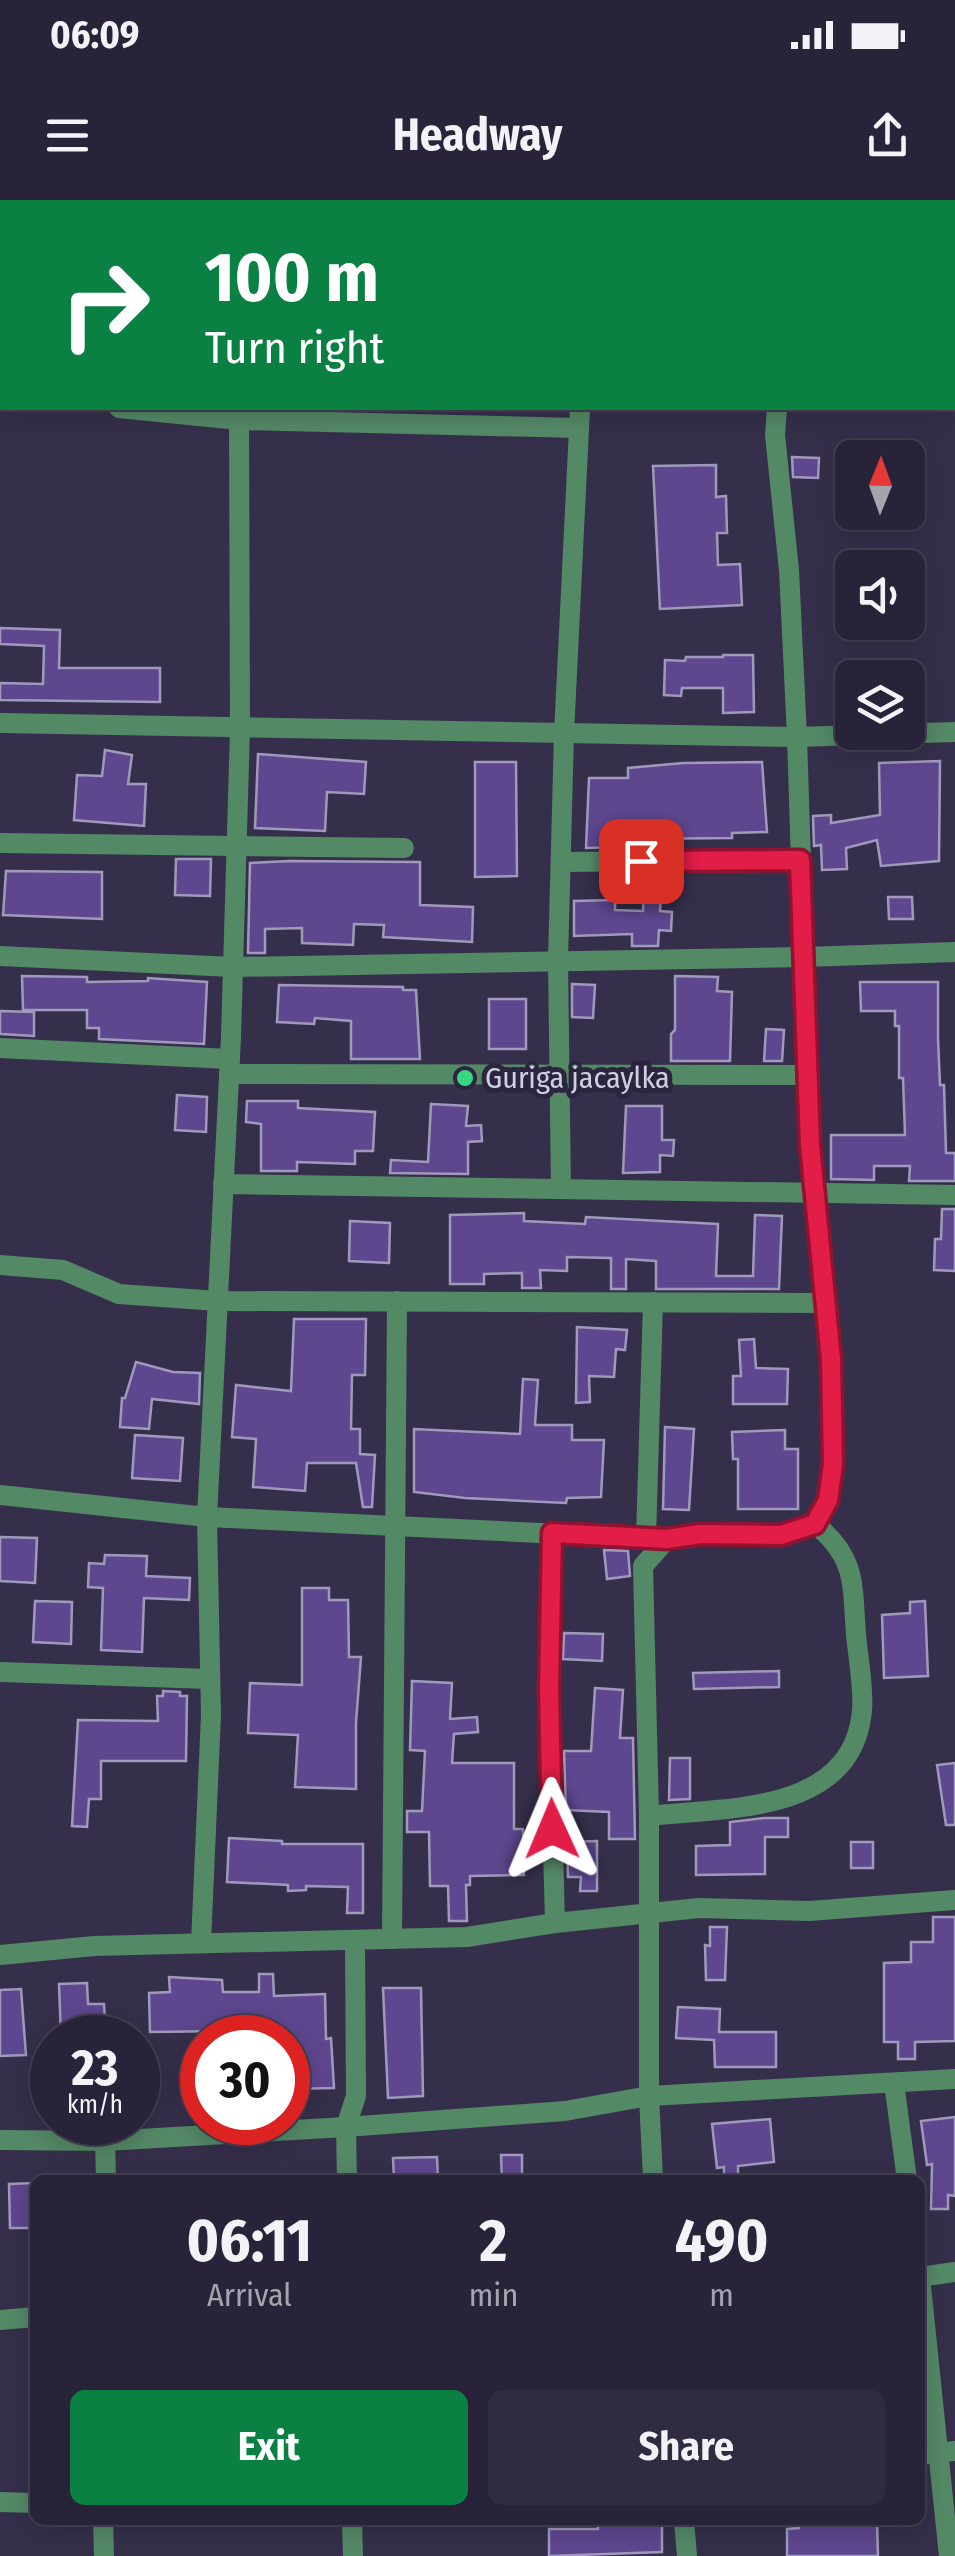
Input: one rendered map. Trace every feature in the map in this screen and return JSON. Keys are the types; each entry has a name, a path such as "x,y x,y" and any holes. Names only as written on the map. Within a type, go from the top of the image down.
{"street":[{"path":"160,410 579,418 558,960 561,1190"},
{"path":"0,1495 206,1516 656,1538 781,1535 815,1524 828,1500 833,1464 831,1359 807,1075 797,737 789,570 775,435 778,410"},
{"path":"201,1943 210,1679 206,1516 229,1066 240,729 239,414"},
{"path":"0,723 797,737 955,732"},
{"path":"0,843 404,848"},
{"path":"561,862 800,860"},
{"path":"0,956 233,968 955,952"},
{"path":"0,1048 229,1066 807,1075"},
{"path":"223,1184 955,1195"},
{"path":"0,1266 62,1270 119,1294 218,1300 824,1303"},
{"path":"392,1939 397,1301"},
{"path":"653,2175 643,1566 656,1538 654,1302"},
{"path":"648,1816 778,1801 819,1785 848,1759 862,1711 852,1576 836,1541 815,1524"},
{"path":"552,1533 549,1690 555,1923"},
{"path":"0,1672 210,1679"},
{"path":"0,1955 94,1946 467,1937 555,1923 700,1908 809,1910 955,1900"},
{"path":"347,2175 346,2127 356,2096 355,1940"},
{"path":"160,2138 565,2110 649,2096 955,2079"},
{"path":"894,2083 906,2175"},
{"path":"0,2140 30,2140"},
{"path":"105,2145 106,2175"},
{"path":"925,2276 955,2272"},
{"path":"0,2320 30,2317"},
{"path":"925,2326 950,2556"},
{"path":"0,2502 30,2504"},
{"path":"103,2525 104,2556"},
{"path":"352,2525 354,2556"},
{"path":"685,2525 688,2556"}],"building":[{"path":"792,457 819,458 818,478 793,477"},
{"path":"716,465 716,497 726,496 727,533 717,533 718,565 740,564 742,605 660,609 653,466"},
{"path":"0,628 60,630 59,668 160,668 160,702 0,700 0,683 43,684 44,646 0,644"},
{"path":"753,655 754,712 723,713 723,688 682,688 681,696 664,695 665,660"},
{"path":"105,750 132,755 128,784 146,784 144,826 74,820 77,775 102,776"},
{"path":"258,754 366,762 364,794 327,792 325,831 255,828"},
{"path":"940,761 939,861 881,866 877,840 846,848 847,869 822,870 821,845 814,846 813,816 831,815 831,823 880,815 879,763"},
{"path":"475,762 516,762 517,876 475,877"},
{"path":"762,762 767,832 732,833 732,838 624,839 624,847 586,848 589,778 628,778 628,768"},
{"path":"176,859 211,859 210,896 175,895"},
{"path":"420,862 420,905 473,907 472,942 383,937 384,925 354,924 353,945 302,943 302,928 265,929 265,953 248,953 250,863"},
{"path":"6,871 102,872 102,919 3,915"},
{"path":"645,878 662,878 660,911 672,912 671,931 659,930 658,946 632,946 632,934 574,936 574,901 615,900 615,910 643,911"},
{"path":"888,897 912,897 913,919 889,919"},
{"path":"22,976 87,977 87,982 148,978 207,982 204,1044 99,1039 99,1028 87,1028 87,1010 23,1010"},
{"path":"675,976 718,977 717,991 732,992 730,1061 671,1061"},
{"path":"860,982 938,982 940,1085 944,1085 946,1153 955,1153 955,1181 909,1181 910,1166 874,1166 874,1180 831,1179 831,1135 905,1135 895,1011 861,1011"},
{"path":"572,984 595,985 593,1018 572,1017"},
{"path":"279,985 416,990 420,1059 351,1059 351,1021 315,1018 314,1024 277,1022"},
{"path":"489,999 526,999 526,1049 489,1049"},
{"path":"0,1011 34,1012 34,1036 0,1034"},
{"path":"766,1029 784,1030 782,1061 764,1061"},
{"path":"177,1095 207,1097 206,1132 175,1130"},
{"path":"247,1101 298,1101 298,1108 375,1112 373,1151 355,1151 355,1164 297,1162 297,1171 261,1171 261,1124 246,1122"},
{"path":"431,1104 468,1106 466,1126 481,1125 482,1141 468,1142 468,1174 390,1173 391,1160 428,1162"},
{"path":"626,1106 662,1106 662,1140 674,1140 673,1156 660,1155 660,1172 623,1173"},
{"path":"942,1209 955,1209 955,1271 934,1270 935,1239 941,1239"},
{"path":"524,1213 524,1221 585,1224 586,1217 718,1224 716,1276 753,1276 755,1215 782,1216 779,1289 656,1289 656,1261 626,1259 626,1289 611,1289 611,1258 567,1257 567,1271 540,1270 541,1288 522,1288 522,1273 484,1274 484,1284 450,1284 450,1215"},
{"path":"350,1221 390,1223 389,1263 349,1261"},
{"path":"294,1319 366,1319 365,1375 352,1375 351,1429 360,1429 360,1454 375,1455 372,1507 363,1507 356,1463 307,1463 305,1491 253,1487 256,1439 232,1437 236,1385 291,1391"},
{"path":"577,1327 627,1330 625,1350 616,1349 614,1377 589,1376 590,1402 576,1403"},
{"path":"754,1339 756,1368 788,1369 787,1404 733,1404 733,1376 741,1376 739,1340"},
{"path":"136,1362 173,1372 200,1373 199,1404 152,1399 149,1429 120,1427 122,1398"},
{"path":"523,1379 538,1380 535,1425 572,1425 572,1440 604,1440 601,1497 567,1498 566,1503 414,1492 414,1429 520,1434"},
{"path":"665,1427 694,1429 689,1510 663,1509"},
{"path":"785,1430 785,1449 798,1449 798,1509 738,1509 738,1459 733,1459 732,1432"},
{"path":"135,1435 183,1438 180,1481 132,1478"},
{"path":"0,1537 37,1538 35,1583 0,1581"},
{"path":"604,1550 628,1551 630,1576 607,1579"},
{"path":"105,1555 147,1556 146,1576 190,1578 189,1600 144,1598 142,1652 101,1650 103,1588 88,1587 89,1563 104,1564"},
{"path":"302,1588 329,1588 329,1600 348,1600 349,1657 361,1657 356,1789 295,1787 298,1735 248,1733 250,1683 302,1685"},
{"path":"35,1601 72,1602 71,1644 33,1642"},
{"path":"925,1601 928,1676 884,1678 882,1615 910,1613 910,1602"},
{"path":"564,1633 603,1634 602,1661 563,1659"},
{"path":"779,1671 779,1687 694,1689 693,1673"},
{"path":"412,1681 452,1683 450,1719 477,1717 478,1732 454,1734 452,1763 514,1763 514,1829 523,1829 524,1875 470,1876 470,1885 466,1885 467,1921 449,1921 448,1886 430,1886 429,1832 407,1832 407,1811 422,1811 425,1751 410,1750"},
{"path":"595,1688 623,1690 620,1738 633,1738 635,1839 609,1839 609,1812 566,1810 564,1751 591,1751"},
{"path":"163,1691 187,1696 186,1761 101,1761 101,1799 89,1799 87,1827 72,1826 78,1720 158,1721 157,1696 163,1696"},
{"path":"670,1758 690,1758 690,1799 669,1800"},
{"path":"955,1763 955,1825 946,1825 937,1765"},
{"path":"788,1818 788,1837 765,1837 765,1874 696,1875 696,1846 730,1845 730,1822"},
{"path":"229,1838 282,1844 363,1844 363,1913 347,1913 348,1887 306,1886 306,1890 288,1891 288,1885 227,1882"},
{"path":"597,1841 597,1891 580,1891 581,1877 568,1877 567,1842"},
{"path":"851,1842 873,1842 873,1868 851,1868"},
{"path":"933,1917 955,1917 955,2041 915,2042 915,2059 898,2059 898,2042 884,2042 884,1963 911,1962 911,1942 933,1942"},
{"path":"710,1927 727,1927 725,1980 706,1980 705,1945 710,1946"},
{"path":"259,1974 273,1974 274,1996 325,1994 326,2039 331,2038 334,2088 310,2089 310,2015 180,2015 180,2032 160,2032 160,2015 150,2015 149,1993 170,1992 169,1977 222,1980 223,1992 259,1992"},
{"path":"87,1983 88,2004 104,2004 105,2015 60,2015 59,1984"},
{"path":"383,1988 421,1988 423,2096 388,2098"},
{"path":"21,1989 26,2055 0,2056 0,1990"},
{"path":"678,2007 720,2009 719,2032 776,2032 776,2067 715,2067 714,2040 676,2038"},
{"path":"955,2117 955,2196 948,2195 948,2209 931,2209 932,2164 927,2165 921,2121"},
{"path":"770,2119 774,2162 738,2166 738,2175 724,2175 724,2167 717,2168 712,2124"},
{"path":"501,2155 522,2155 522,2175 502,2175"},
{"path":"437,2157 438,2175 394,2175 393,2158"},
{"path":"30,2183 30,2228 10,2228 9,2184"},
{"path":"598,2525 662,2525 662,2552 549,2556 549,2529 598,2529"},
{"path":"877,2525 878,2556 787,2556 787,2529"}],"place":[{"name":"Guriga jacaylka","path":"465,1078"}],"route":[{"path":"552,1829 552,1533 667,1539 700,1534 781,1535 815,1524 828,1500 833,1464 831,1359 810,1145 800,860 641,861"}]}
